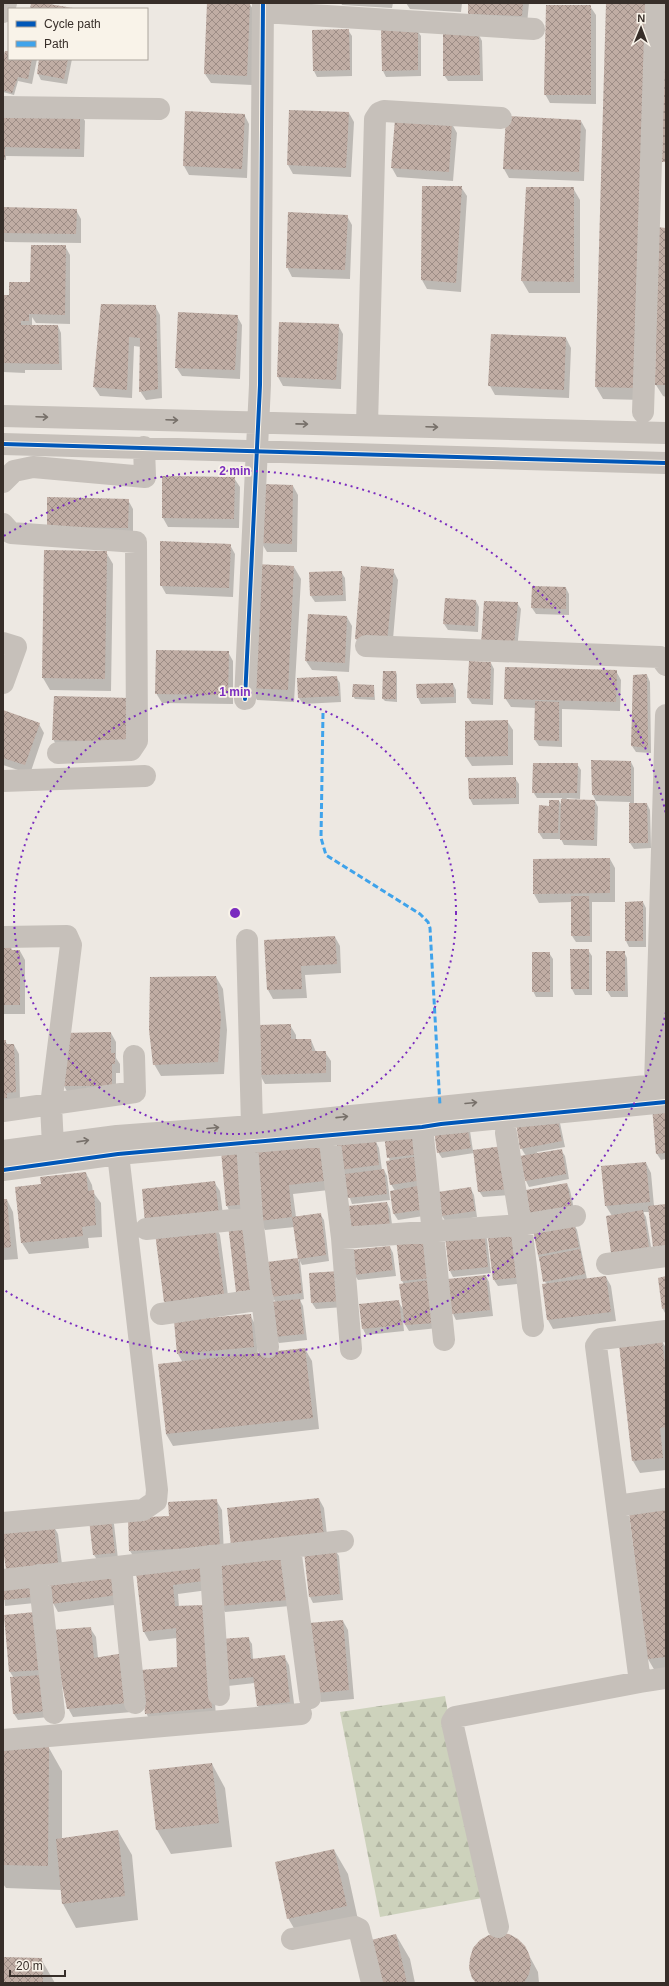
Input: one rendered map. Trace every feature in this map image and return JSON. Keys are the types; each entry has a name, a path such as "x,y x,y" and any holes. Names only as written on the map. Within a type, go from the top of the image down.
{"street":[{"path":"3,12 6,3"},
{"path":"643,412 658,207 656,3"},
{"path":"245,699 259,422 263,8 534,29"},
{"path":"3,106 159,109"},
{"path":"367,425 375,119 379,113 384,111 501,118"},
{"path":"3,416 666,434"},
{"path":"3,444 666,463"},
{"path":"3,482 14,471 33,468 145,477 144,447"},
{"path":"3,524 11,533 136,542 137,741 131,750 58,754"},
{"path":"3,643 16,647 3,683"},
{"path":"366,646 660,657 666,664"},
{"path":"662,1090 666,730"},
{"path":"3,781 145,776"},
{"path":"3,937 67,936 71,945 51,1105 53,1146"},
{"path":"247,940 252,1218 268,1348"},
{"path":"3,1111 135,1092 134,1056"},
{"path":"3,1152 117,1136 329,1134 422,1127 662,1090"},
{"path":"3,1170 250,1134 662,1090"},
{"path":"422,1127 434,1231 444,1340"},
{"path":"506,1133 521,1225 533,1326"},
{"path":"329,1134 342,1238 351,1349"},
{"path":"3,1523 143,1510 156,1501 157,1490 118,1154"},
{"path":"342,1238 521,1225 575,1216"},
{"path":"146,1230 252,1218"},
{"path":"607,1264 666,1256"},
{"path":"161,1314 263,1299"},
{"path":"640,1682 596,1346 600,1339 666,1331"},
{"path":"617,1506 666,1499"},
{"path":"3,1580 343,1541"},
{"path":"3,1740 305,1706 290,1548"},
{"path":"210,1556 219,1695"},
{"path":"121,1566 135,1703"},
{"path":"39,1576 54,1713"},
{"path":"498,1926 453,1728 452,1722 455,1717 666,1678"},
{"path":"292,1939 355,1927 359,1929 372,1983"}],"green space":[{"path":"445,1696 482,1898 380,1917 340,1712"}],"building":[{"path":"31,3 43,3 73,8 30,8"},
{"path":"207,3 250,3 247,76 204,74"},
{"path":"468,3 523,3 522,16 468,14"},
{"path":"606,3 647,3 635,388 595,387"},
{"path":"546,5 591,5 591,95 544,95"},
{"path":"665,15 666,162 662,162"},
{"path":"349,29 350,70 313,71 312,30"},
{"path":"418,29 418,70 382,71 381,30"},
{"path":"443,34 479,34 480,75 443,76"},
{"path":"5,51 8,51 8,60 32,60 28,79 18,77 12,93 3,90 3,59"},
{"path":"39,60 68,60 64,79 37,74"},
{"path":"3,109 80,111 80,149 5,147 5,158 3,158"},
{"path":"289,110 349,112 346,168 287,165"},
{"path":"185,111 245,114 242,169 183,166"},
{"path":"506,116 581,120 579,172 503,169"},
{"path":"395,119 452,123 449,172 391,168"},
{"path":"422,186 462,186 456,283 421,280"},
{"path":"526,187 574,187 574,282 521,281"},
{"path":"3,207 77,209 76,234 3,233"},
{"path":"288,212 348,215 345,270 286,268"},
{"path":"657,227 666,228 666,385 655,385"},
{"path":"31,245 66,245 65,315 29,314 29,321 21,321 21,325 58,325 59,364 3,363 3,295 9,295 9,282 30,282"},
{"path":"101,304 156,305 158,389 139,392 140,338 129,337 127,390 93,387"},
{"path":"178,312 238,315 235,370 175,368"},
{"path":"279,322 339,324 336,380 277,377"},
{"path":"491,334 566,337 564,390 488,386"},
{"path":"162,476 235,477 234,519 162,518"},
{"path":"262,484 293,485 292,544 260,543"},
{"path":"47,497 129,499 128,528 47,527"},
{"path":"160,541 231,544 229,588 160,586"},
{"path":"44,550 107,551 105,679 42,678"},
{"path":"256,564 294,566 288,690 249,688"},
{"path":"361,566 394,569 387,642 355,639"},
{"path":"342,571 343,595 310,596 309,572"},
{"path":"532,586 566,587 566,609 531,608"},
{"path":"445,598 476,600 475,626 443,624"},
{"path":"484,601 518,602 514,645 481,644"},
{"path":"308,614 347,616 345,663 305,661"},
{"path":"156,650 229,651 228,695 155,694"},
{"path":"469,661 491,662 490,699 467,698"},
{"path":"505,667 617,670 616,702 504,699"},
{"path":"383,671 396,671 396,699 382,699"},
{"path":"647,674 648,748 631,746 633,675"},
{"path":"337,676 339,696 298,698 297,678"},
{"path":"453,683 454,697 417,698 416,684"},
{"path":"353,684 374,685 374,697 352,697"},
{"path":"54,696 131,698 129,742 52,740"},
{"path":"535,701 559,702 559,741 534,740"},
{"path":"3,710 40,723 25,765 3,758"},
{"path":"508,720 508,756 465,757 465,721"},
{"path":"591,760 631,761 631,796 592,795"},
{"path":"533,763 578,763 577,793 532,793"},
{"path":"516,777 516,798 469,799 468,778"},
{"path":"561,799 595,800 594,840 560,840"},
{"path":"549,800 559,800 558,833 538,833 539,805 549,806"},
{"path":"629,803 647,803 648,843 629,843"},
{"path":"610,858 610,893 533,894 533,859"},
{"path":"571,896 589,896 590,936 571,936"},
{"path":"643,901 643,941 625,941 625,902"},
{"path":"335,936 337,964 301,966 302,989 267,990 264,940"},
{"path":"3,945 11,945 11,950 20,950 20,1005 3,1005"},
{"path":"570,949 589,949 589,989 571,989"},
{"path":"606,951 625,951 625,991 606,991"},
{"path":"532,952 550,952 550,992 532,992"},
{"path":"216,976 221,1017 218,1062 153,1065 149,1030 150,977"},
{"path":"291,1024 291,1039 311,1039 312,1051 326,1051 326,1073 259,1075 258,1025"},
{"path":"111,1032 111,1053 115,1053 115,1064 112,1064 112,1086 63,1086 62,1033"},
{"path":"3,1040 6,1040 6,1044 14,1044 16,1092 7,1093 7,1098 3,1098"},
{"path":"666,1106 666,1153 656,1154 652,1107"},
{"path":"557,1116 562,1141 520,1149 516,1123"},
{"path":"467,1124 471,1148 437,1153 434,1129"},
{"path":"417,1130 421,1154 387,1158 384,1135"},
{"path":"376,1141 379,1165 339,1170 337,1145"},
{"path":"320,1144 324,1181 289,1185 292,1217 259,1221 251,1151"},
{"path":"503,1146 509,1189 478,1192 473,1150"},
{"path":"244,1149 249,1204 226,1206 221,1151"},
{"path":"562,1149 566,1174 525,1181 520,1156"},
{"path":"420,1156 423,1180 390,1185 386,1161"},
{"path":"646,1162 650,1202 605,1206 601,1166"},
{"path":"384,1169 387,1194 347,1198 345,1174"},
{"path":"86,1172 88,1191 94,1190 96,1225 82,1227 83,1236 21,1243 15,1187 41,1184 40,1177"},
{"path":"215,1181 219,1214 145,1223 142,1189"},
{"path":"567,1183 572,1208 530,1215 526,1190"},
{"path":"423,1185 427,1209 393,1214 390,1191"},
{"path":"471,1187 475,1211 441,1216 438,1192"},
{"path":"3,1199 7,1199 11,1247 3,1248"},
{"path":"387,1202 390,1226 351,1231 348,1206"},
{"path":"666,1204 666,1246 653,1247 648,1206"},
{"path":"643,1210 649,1247 611,1253 606,1216"},
{"path":"321,1213 326,1255 298,1259 292,1217"},
{"path":"247,1222 255,1290 236,1292 228,1225"},
{"path":"574,1223 579,1247 538,1255 533,1230"},
{"path":"215,1225 224,1294 164,1302 155,1233"},
{"path":"484,1232 488,1267 449,1271 445,1236"},
{"path":"518,1234 523,1277 493,1280 488,1238"},
{"path":"426,1235 432,1278 401,1281 396,1239"},
{"path":"390,1246 393,1270 353,1275 350,1250"},
{"path":"580,1249 585,1274 543,1282 539,1257"},
{"path":"298,1258 302,1293 271,1297 267,1262"},
{"path":"339,1271 342,1301 311,1303 309,1273"},
{"path":"486,1275 490,1310 452,1314 448,1279"},
{"path":"606,1276 611,1312 547,1320 542,1284"},
{"path":"666,1276 666,1308 662,1309 658,1278"},
{"path":"429,1280 435,1323 405,1325 399,1284"},
{"path":"300,1299 304,1334 274,1337 270,1302"},
{"path":"399,1300 402,1325 362,1329 359,1304"},
{"path":"251,1314 254,1347 177,1354 174,1321"},
{"path":"662,1340 666,1374 666,1427 660,1428 663,1458 632,1461 619,1344"},
{"path":"305,1348 313,1418 166,1434 158,1364"},
{"path":"319,1498 324,1536 231,1546 227,1508"},
{"path":"217,1499 220,1547 129,1551 128,1518 169,1516 168,1502"},
{"path":"666,1508 666,1657 647,1659 629,1513"},
{"path":"111,1517 115,1553 93,1555 89,1519"},
{"path":"54,1524 58,1563 6,1569 3,1549 3,1529"},
{"path":"336,1549 340,1594 309,1597 304,1552"},
{"path":"283,1556 288,1600 220,1606 217,1562"},
{"path":"201,1565 203,1581 173,1585 175,1606 204,1605 212,1708 145,1714 141,1670 177,1667 176,1628 143,1632 136,1572"},
{"path":"115,1572 117,1595 52,1604 49,1581"},
{"path":"31,1580 32,1597 3,1600 3,1582"},
{"path":"35,1612 42,1670 9,1672 4,1615"},
{"path":"343,1620 349,1690 315,1693 309,1623"},
{"path":"91,1627 94,1658 124,1653 127,1703 67,1709 51,1630"},
{"path":"249,1637 251,1659 285,1655 290,1702 257,1706 252,1668 253,1677 224,1680 220,1639"},
{"path":"42,1675 47,1711 13,1714 10,1677"},
{"path":"49,1747 48,1866 3,1865 3,1748"},
{"path":"212,1763 219,1823 156,1830 149,1770"},
{"path":"118,1830 125,1896 62,1904 56,1839"},
{"path":"334,1849 347,1906 287,1919 275,1862"},
{"path":"499,1933 509,1934 518,1939 525,1946 529,1954 531,1964 529,1974 524,1983 476,1983 472,1978 469,1968 473,1948 480,1940 489,1935"},
{"path":"396,1934 407,1983 378,1983 371,1940"},
{"path":"3,1957 42,1958 43,1983 3,1983"}],"marked path":[{"path":"323,713 321,838 326,855 420,914 428,922 430,928 440,1106"}],"cycle path":[{"path":"245,699 260,385 263,3"},
{"path":"3,444 666,463"},
{"path":"3,1170 118,1154 422,1127 666,1102"}]}
